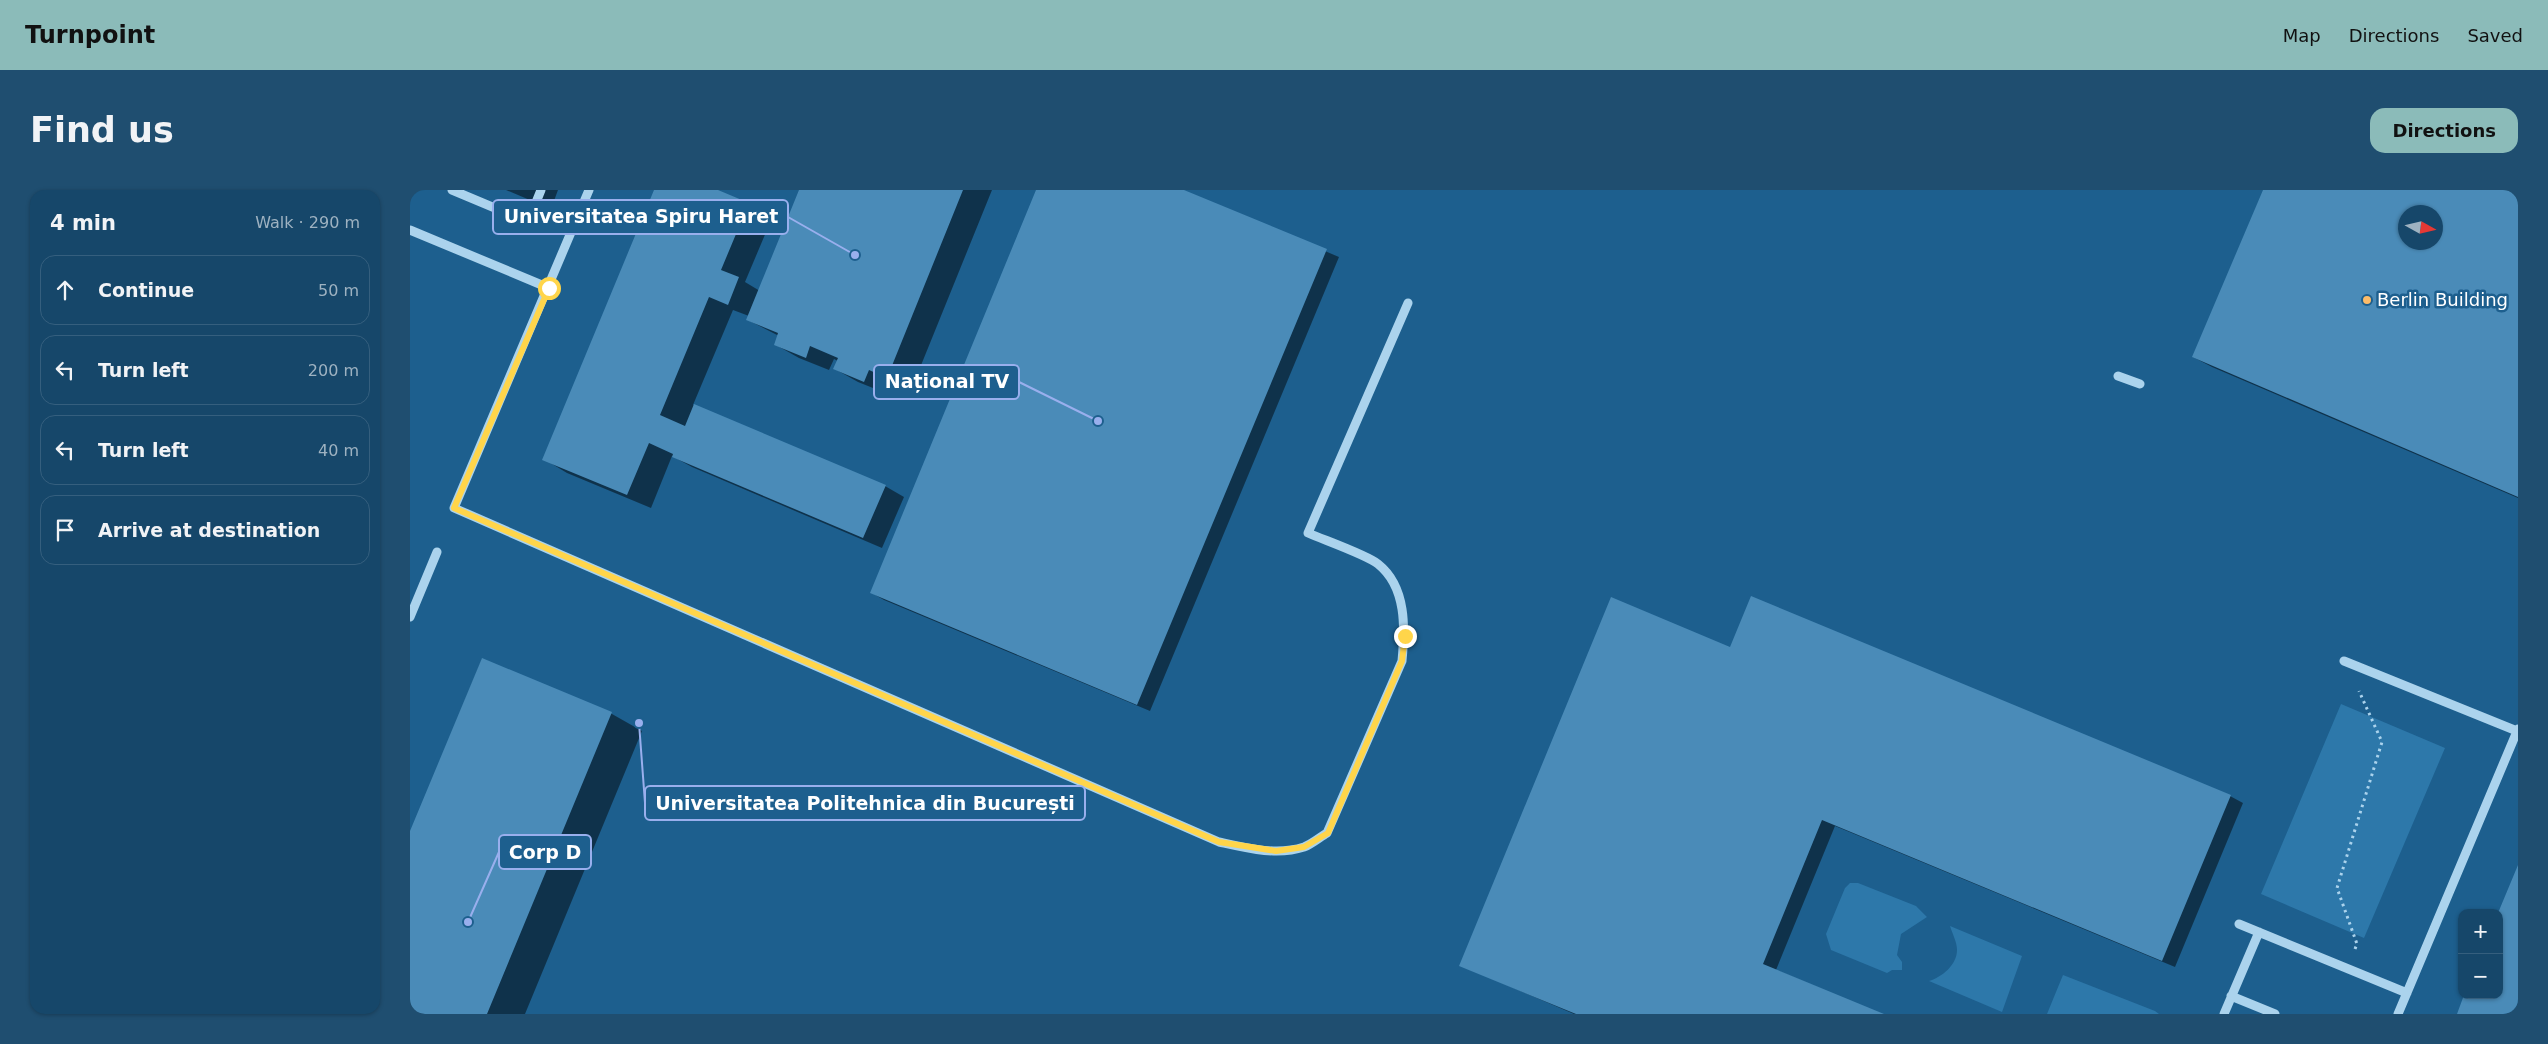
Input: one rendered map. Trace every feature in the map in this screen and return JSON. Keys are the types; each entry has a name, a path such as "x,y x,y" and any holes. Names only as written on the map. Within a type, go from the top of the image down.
{"street":[{"path":"452,190 528,222 541,190"},
{"path":"589,190 454,508 1219,842 1276,851 1304,847 1328,833 1402,661 1405,636 1404,613 1395,585 1378,564 1308,533 1408,303"},
{"path":"410,230 549,288"},
{"path":"2118,376 2140,384"},
{"path":"410,617 437,552"},
{"path":"2344,661 2518,730 2398,1014"},
{"path":"2239,924 2407,993"},
{"path":"2224,1014 2259,932"},
{"path":"2231,996 2275,1014"}],"path":[{"path":"2344,661 2382,742 2337,888 2357,944 2349,969"}],"shaded area":[{"path":"2341,704 2445,748 2364,938 2261,894"},
{"path":"1850,883 1858,883 1916,906 1927,917 1901,934 1897,955 1902,962 1902,970 1892,970 1887,973 1831,950 1826,934 1845,888"},
{"path":"1950,926 2022,956 2002,1012 1929,981 1939,977 1948,970 1954,961 1957,947"},
{"path":"2063,975 2155,1011 2159,1014 2047,1014"}],"building":[{"path":"654,190 718,190 749,203 721,270 739,277 728,305 709,297 660,415 685,426 694,404 886,485 863,538 672,457 673,454 649,443 627,495 542,460"},
{"path":"799,190 963,190 887,378 869,370 864,382 833,369 838,358 810,346 806,358 774,345 778,333 746,320"},
{"path":"1036,190 1184,190 1327,249 1137,705 870,593"},
{"name":"Berlin Building","path":"2263,190 2518,190 2518,497 2192,357"},
{"path":"1751,596 2231,795 2162,961 1822,820 1763,964 1884,1014 1576,1014 1459,966 1611,597 1730,647"},
{"path":"482,658 612,712 487,1014 410,1014 410,831"},
{"path":"2518,865 2518,1014 2457,1014 2463,999 2503,999 2503,909 2500,909"}],"place":[{"name":"Universitatea Spiru Haret","path":"855,255"},
{"name":"Berlin Building","path":"2367,300"},
{"name":"Național TV","path":"1098,421"},
{"name":"Universitatea Politehnica din București","path":"639,723"},
{"name":"Corp D","path":"468,922"}],"route":[{"path":"549,288 454,508 1219,842 1276,851 1304,847 1328,833 1402,661 1405,636"}]}
